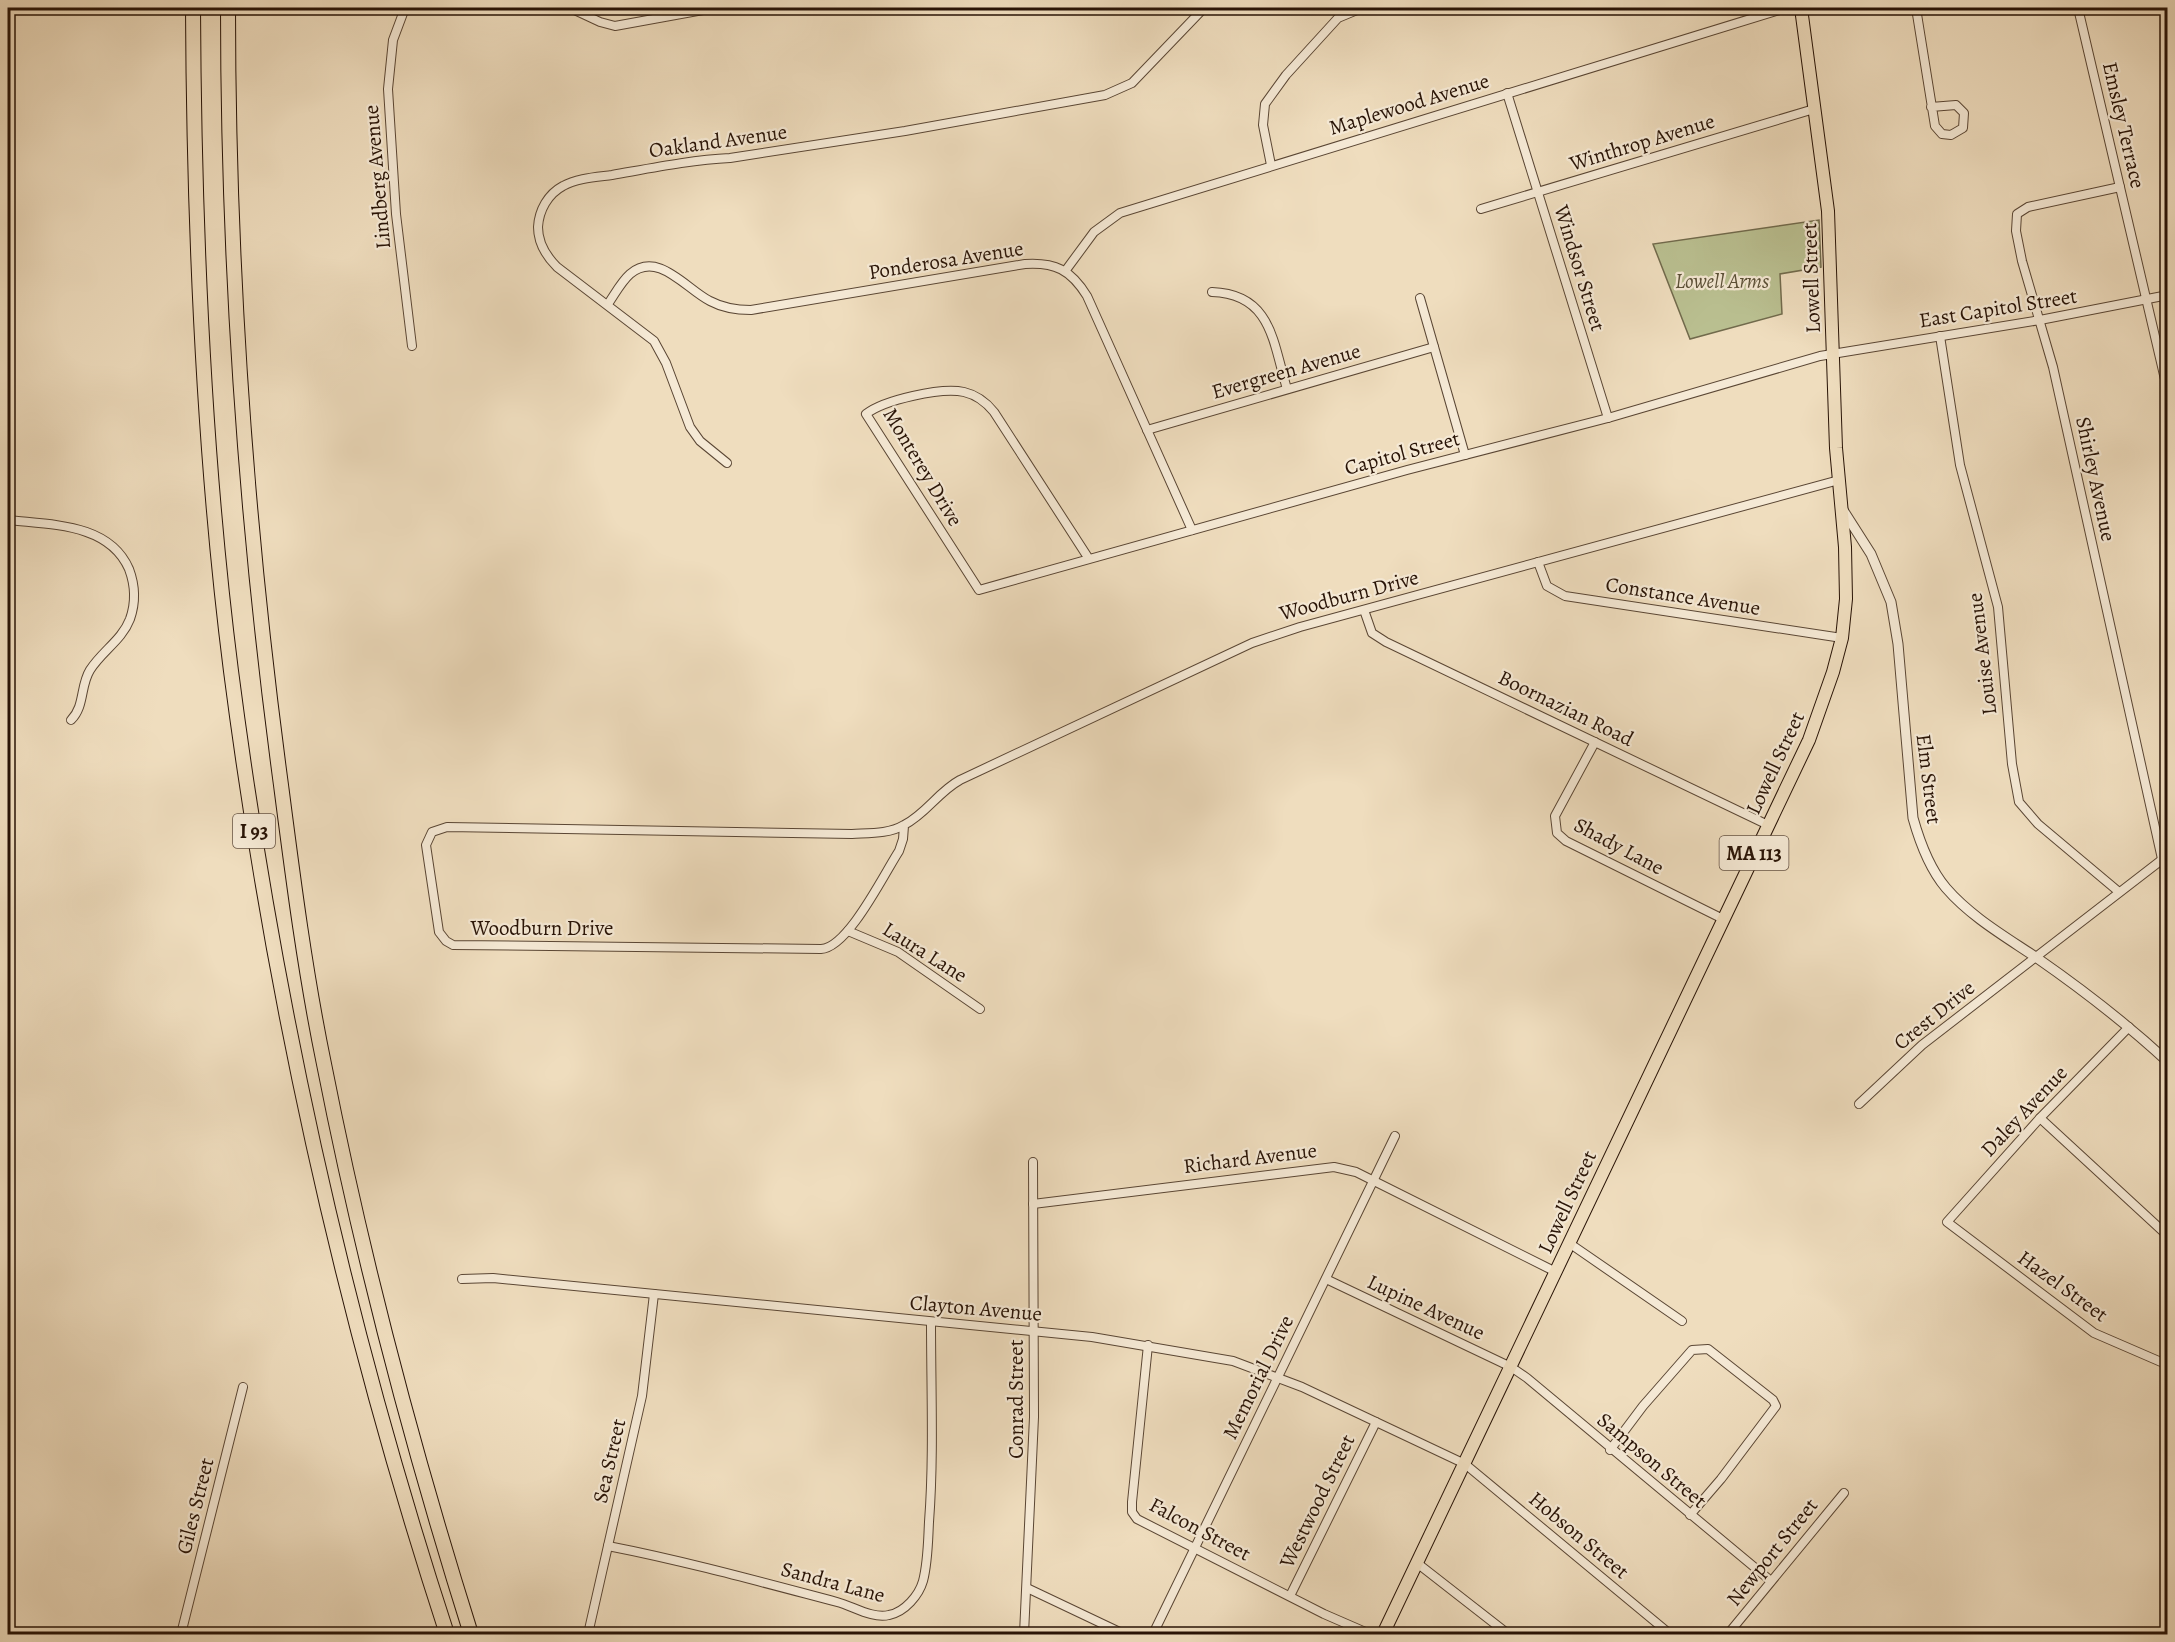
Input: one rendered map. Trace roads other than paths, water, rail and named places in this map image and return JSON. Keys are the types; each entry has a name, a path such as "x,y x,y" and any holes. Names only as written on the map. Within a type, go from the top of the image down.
{"highway":[{"name":"I 93","path":"193,8 197,232 209,441 231,669 255,833 293,1045 342,1257 391,1449 447,1635"},
{"name":"I 93","path":"228,8 232,264 243,459 263,647 297,905 323,1060 364,1249 413,1442 471,1635"}],"main road":[{"name":"Lowell Street","path":"1383,1635 1812,730 1827,693 1842,638 1845,599 1842,507 1828,211 1801,8"}],"street":[{"name":"Lindberg Avenue","path":"405,8 393,40 388,89 396,214 412,346"},
{"path":"570,8 600,22 615,26 714,8"},
{"name":"Oakland Avenue","path":"727,463 700,441 690,427 666,363 654,341 551,261 540,241 538,225 542,209 550,196 568,183 703,159 730,158 905,131 1105,95 1120,90 1139,77 1204,8"},
{"path":"1271,165 1263,126 1265,104 1286,75 1332,24 1344,15 1362,8"},
{"name":"Maplewood Avenue","path":"1066,270 1094,232 1120,213 1786,8"},
{"path":"1916,8 1931,107 1935,126 1942,134 1956,134 1963,128 1964,112 1956,105 1931,107"},
{"name":"Emsley Terrace","path":"2078,8 2168,392"},
{"name":"Windsor Street","path":"1507,93 1608,418"},
{"name":"Winthrop Avenue","path":"1481,210 1814,110"},
{"name":"Shirley Avenue","path":"2120,187 2028,207 2017,214 2015,225 2020,251 2056,379 2165,857"},
{"name":"Ponderosa Avenue","path":"608,304 630,274 647,267 666,270 710,301 730,309 750,310 1025,264 1049,264 1066,270"},
{"path":"1066,270 1087,296 1192,530"},
{"path":"1212,292 1247,300 1266,318 1287,389"},
{"name":"East Capitol Street","path":"1834,353 2040,320 2168,295"},
{"path":"1420,298 1465,455"},
{"name":"Louise Avenue","path":"1940,336 1960,465 1998,607 2012,764 2019,802 2038,824 2119,891"},
{"name":"Evergreen Avenue","path":"1147,430 1434,346"},
{"name":"Capitol Street","path":"979,590 1465,455 1608,418 1834,353"},
{"name":"Monterey Drive","path":"979,590 866,414 875,407 946,391 965,392 983,401 994,412 1089,559"},
{"name":"Woodburn Drive","path":"903,826 903,839 899,851 848,931 835,945 821,949 453,945 446,941 439,932 426,841 435,830 447,827 852,834 889,831 903,826 940,792 960,780 1230,651 1274,634 1839,480"},
{"name":"Elm Street","path":"1842,507 1871,554 1891,602 1898,644 1910,796 1916,827 1926,855 1946,887 1964,906 2129,1027 2168,1062"},
{"path":"8,520 96,534 118,552 132,578 135,590 130,619 117,640 90,671 77,714 71,720"},
{"name":"Constance Avenue","path":"1538,562 1547,586 1565,596 1842,638"},
{"name":"Boornazian Road","path":"1364,610 1368,627 1378,638 1768,825"},
{"name":"Shady Lane","path":"1594,742 1556,816 1557,833 1566,842 1723,919"},
{"name":"Crest Drive","path":"1859,1104 1922,1045 2034,956 2165,857"},
{"name":"Laura Lane","path":"848,931 898,952 980,1009"},
{"name":"Daley Avenue","path":"1947,1221 2040,1118 2129,1027"},
{"path":"2040,1118 2168,1236"},
{"name":"Memorial Drive","path":"1153,1635 1395,1136"},
{"name":"Conrad Street","path":"1024,1635 1034,1469 1033,1162"},
{"name":"Richard Avenue","path":"1033,1204 1320,1167 1345,1169 1374,1181 1556,1272"},
{"name":"Hazel Street","path":"1947,1221 2094,1334 2168,1365"},
{"path":"1569,1243 1682,1320"},
{"name":"Clayton Avenue","path":"462,1279 493,1278 1148,1345 1233,1361 1278,1377 1464,1464"},
{"name":"Lupine Avenue","path":"1326,1279 1511,1367"},
{"name":"Sea Street","path":"588,1635 642,1396 654,1294"},
{"name":"Sandra Lane","path":"608,1546 742,1576 842,1603 873,1614 889,1616 902,1609 918,1590 926,1563 932,1484 931,1322"},
{"name":"Falcon Street","path":"1148,1345 1132,1512 1137,1519 1147,1526 1370,1635"},
{"path":"1610,1450 1643,1406 1692,1350 1708,1349 1773,1400 1776,1406 1727,1472 1690,1515"},
{"name":"Sampson Street","path":"1511,1367 1771,1581"},
{"name":"Giles Street","path":"181,1635 243,1387"},
{"name":"Westwood Street","path":"1290,1596 1376,1422"},
{"name":"Hobson Street","path":"1464,1464 1670,1635"},
{"name":"Newport Street","path":"1728,1635 1844,1492"},
{"path":"1418,1563 1508,1635"},
{"path":"1027,1588 1124,1635"}],"park label":[{"name":"Lowell Arms","path":"1722,281"}]}
